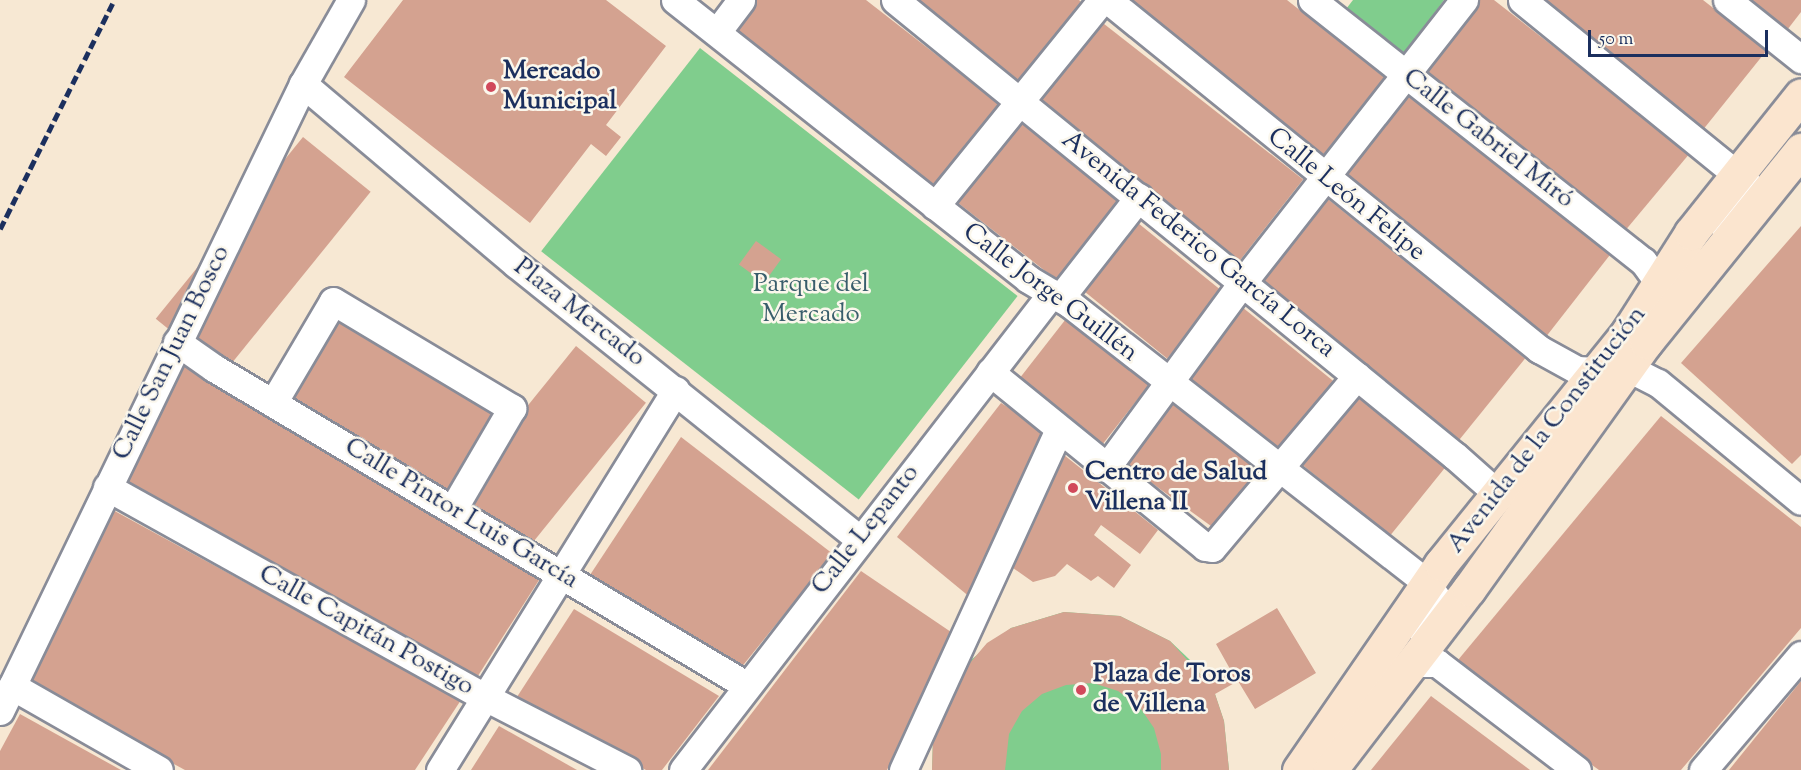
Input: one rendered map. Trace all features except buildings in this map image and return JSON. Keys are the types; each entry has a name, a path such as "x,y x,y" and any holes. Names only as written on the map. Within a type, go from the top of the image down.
{"street":[{"name":"Calle San Juan Bosco","path":"0,711 303,84 351,0"},
{"name":"Calle Jorge Guillén","path":"675,0 935,206 1170,383 1427,583"},
{"path":"717,32 741,0"},
{"name":"Avenida Federico García Lorca","path":"895,0 1477,475 1494,497"},
{"path":"935,206 1102,0"},
{"name":"Calle León Felipe","path":"1108,0 1324,179 1539,350 1562,365 1610,372 1658,383"},
{"name":"Calle Gabriel Miró","path":"1312,0 1643,261 1659,284"},
{"path":"1106,468 1242,283 1464,0"},
{"path":"1522,0 1746,182 1744,195 1712,236 1704,267"},
{"path":"1727,0 1801,59"},
{"name":"Plaza Mercado","path":"303,84 516,264 859,539"},
{"name":"Avenida de la Constitución","path":"1299,770 1427,583 1494,497 1610,372 1659,284 1691,233 1801,95"},
{"path":"1330,770 1413,663 1610,372 1646,342 1704,267 1800,155 1789,149 1787,134 1801,115"},
{"name":"Calle Lepanto","path":"683,770 746,685 990,372 1139,197"},
{"path":"273,403 333,300 512,408 453,509"},
{"name":"Calle Pintor Luis García","path":"177,342 273,403 562,573 746,685"},
{"path":"1646,342 1658,383 1801,501"},
{"path":"990,372 1205,547 1219,545 1279,467 1357,376"},
{"path":"440,770 676,390"},
{"path":"903,770 1059,429"},
{"name":"Calle Capitán Postigo","path":"107,487 485,697 627,770"},
{"path":"1364,727 1381,688 1438,609 1438,600 1427,583"},
{"path":"1703,770 1801,655"},
{"path":"1413,663 1437,663 1577,770"},
{"path":"12,686 159,770"}],"green space":[{"path":"1353,0 1444,0 1401,60 1343,13"},
{"name":"Parque del Mercado","path":"700,48 1018,296 859,499 541,251"},
{"name":"Plaza de Toros de Villena","path":"1064,612 1120,616 1170,641 1190,660 1215,694 1224,721 1229,770 932,770 933,738 940,711 967,663 1011,628"}],"railway":[{"path":"0,229 114,0"}],"place":[{"name":"Mercado Municipal","path":"491,87"},
{"name":"Centro de Salud Villena II","path":"1073,488"},
{"name":"Plaza de Toros de Villena","path":"1081,690"}]}
